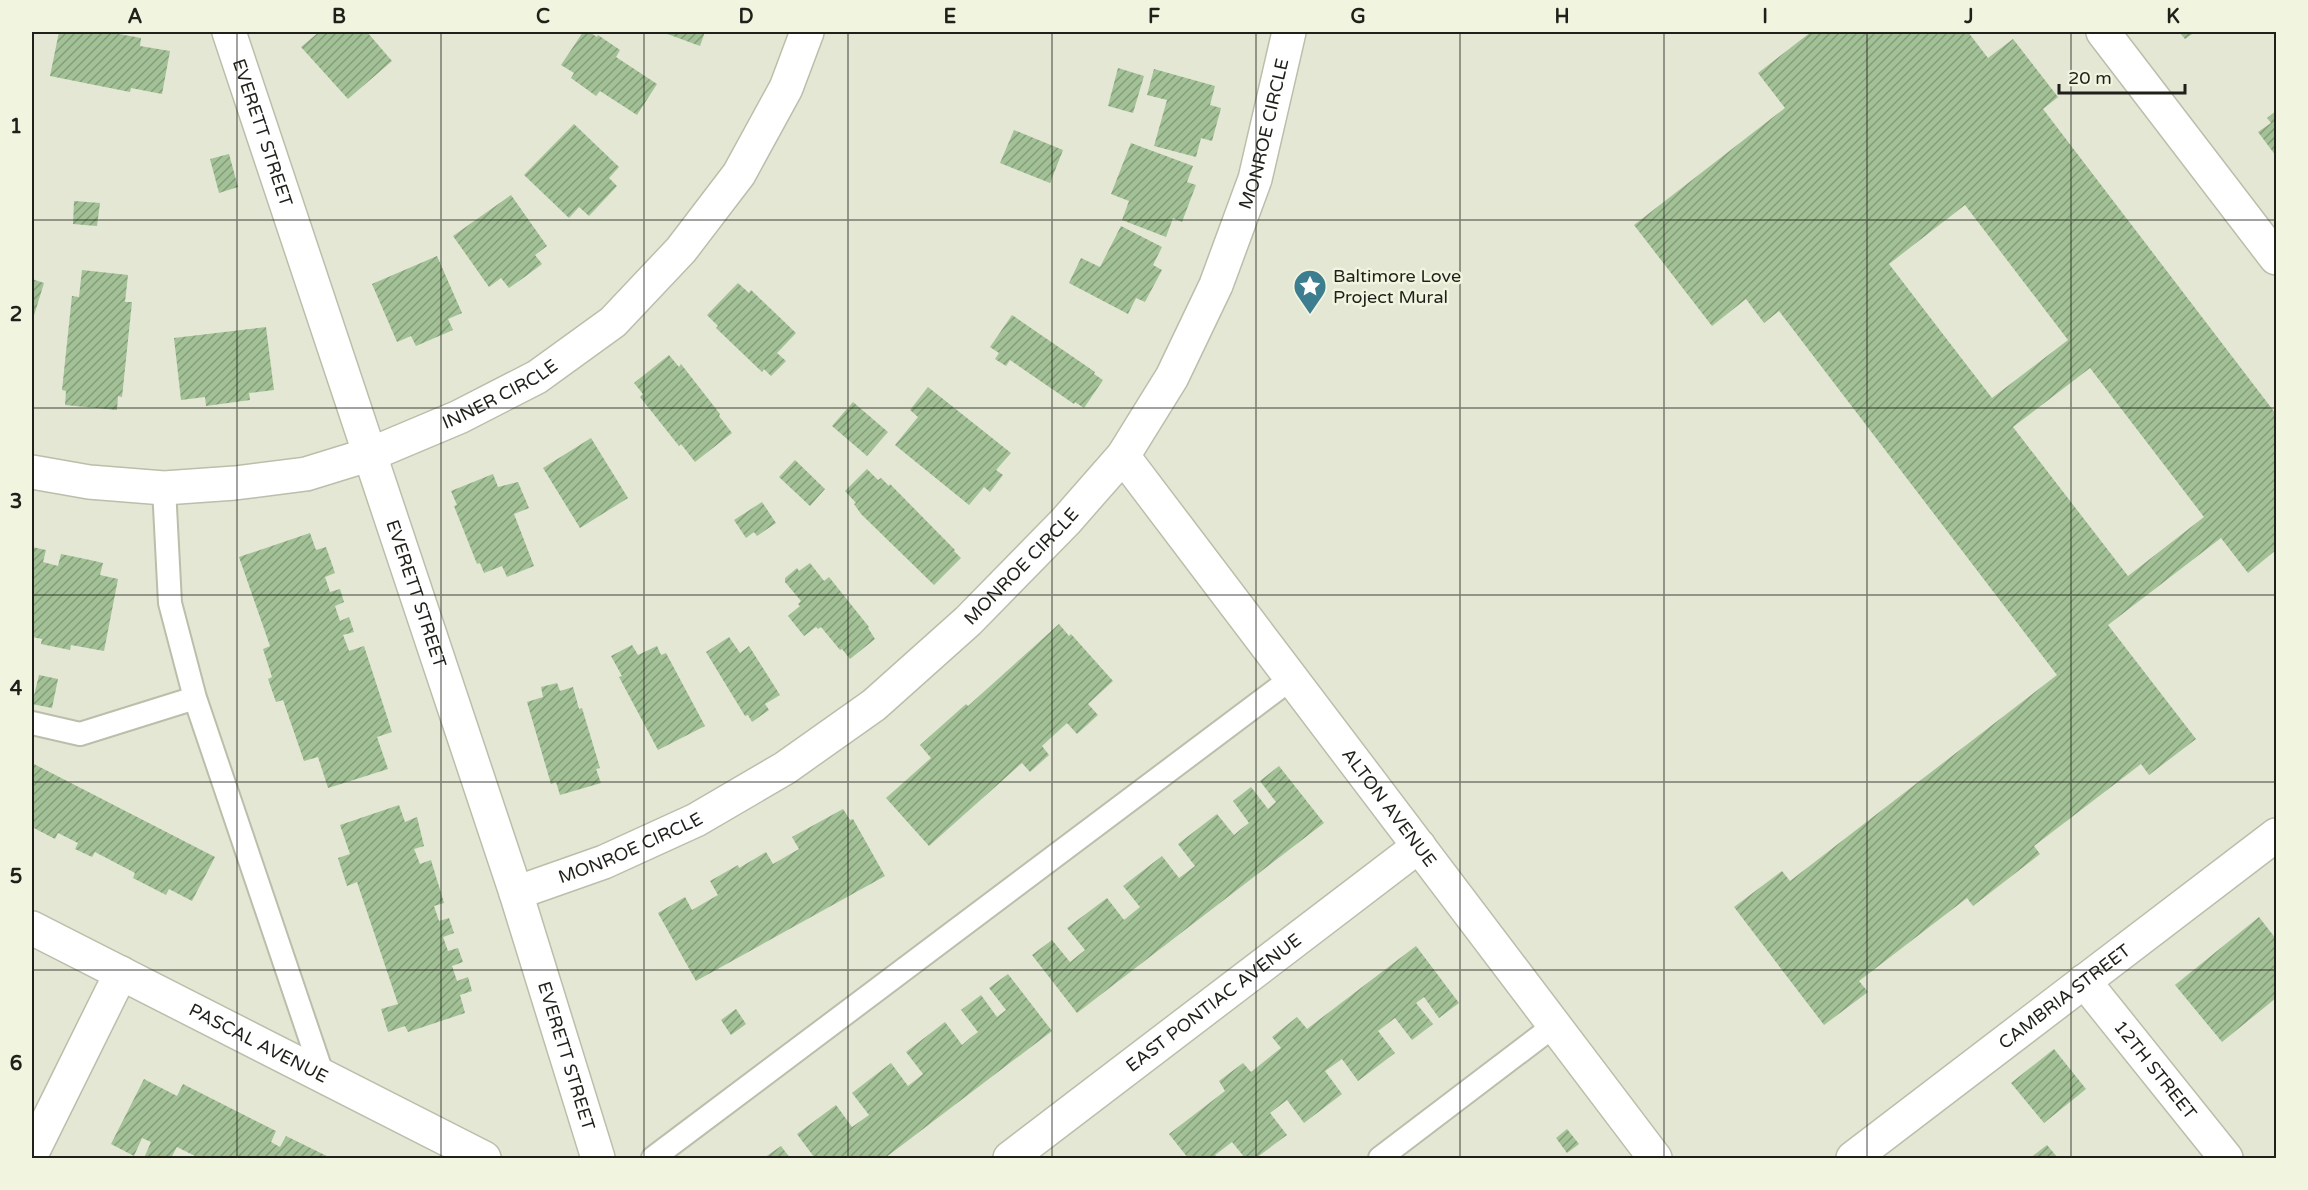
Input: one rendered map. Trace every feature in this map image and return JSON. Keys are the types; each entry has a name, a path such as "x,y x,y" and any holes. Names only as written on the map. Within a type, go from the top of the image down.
{"street":[{"name":"EVERETT STREET","path":"229,32 516,892 598,1158"},
{"name":"INNER CIRCLE","path":"32,472 89,483 164,488 235,483 306,474 371,454 459,417 537,377 613,322 681,250 739,174 786,88 807,32"},
{"name":"MONROE CIRCLE","path":"516,892 604,862 696,820 785,768 874,705 968,621 1065,522 1123,456 1172,377 1216,285 1255,179 1289,32"},
{"path":"2103,32 2277,258"},
{"name":"ALTON AVENUE","path":"1123,456 1655,1158"},
{"name":"CAMBRIA STREET","path":"1853,1158 2277,835"},
{"name":"EAST PONTIAC AVENUE","path":"1010,1158 1419,846"},
{"name":"PASCAL AVENUE","path":"32,928 484,1158"},
{"path":"32,1153 121,974"},
{"name":"12TH STREET","path":"2084,981 2226,1158"}],"lane":[{"path":"164,488 170,603 195,698 323,1076"},
{"path":"653,1158 1292,678"},
{"path":"32,723 80,734 195,698"},
{"path":"1380,1158 1555,1025"}],"building":[{"path":"59,32 108,32 141,38 140,46 170,51 162,94 131,88 130,92 50,76"},
{"path":"319,32 367,32 392,61 348,99 301,47"},
{"path":"583,32 589,32 597,37 598,35 620,50 616,57 657,84 637,115 600,91 596,96 571,78 574,73 561,65"},
{"path":"662,32 705,32 700,46"},
{"path":"1811,32 1968,32 1988,58 2013,39 2058,97 2043,109 2276,414 2276,550 2248,573 2221,538 2108,625 2196,739 2149,775 2141,764 2034,846 2040,854 1973,906 1967,898 1859,981 1868,992 1824,1025 1734,907 1782,871 1790,881 2057,675 1779,311 1764,323 1746,299 1712,326 1634,225 1785,108 1758,73","holes":["1965,205 2068,340 1992,398 1889,264","2090,368 2204,517 2128,576 2013,427"]},
{"path":"2179,32 2195,32 2185,39"},
{"path":"1118,68 1144,76 1133,113 1108,106"},
{"path":"1154,69 1215,86 1210,105 1221,108 1212,141 1201,138 1196,157 1154,146 1167,100 1147,95"},
{"path":"2276,111 2276,156 2258,132 2271,123 2267,118"},
{"path":"574,124 619,167 609,178 617,186 589,216 579,207 569,218 524,175"},
{"path":"1014,130 1063,150 1050,183 1000,163"},
{"path":"1131,143 1193,166 1187,182 1196,185 1182,222 1173,218 1166,237 1122,220 1129,201 1111,194"},
{"path":"229,154 238,187 219,193 210,159"},
{"path":"511,195 547,246 535,255 542,264 526,276 509,288 501,278 489,287 453,236"},
{"path":"74,201 100,203 97,226 73,224"},
{"path":"1121,226 1162,247 1153,265 1162,270 1145,302 1136,298 1128,314 1069,283 1081,258 1100,267"},
{"path":"437,256 462,313 448,319 453,330 416,346 411,336 397,342 372,284"},
{"path":"82,270 128,275 125,302 132,302 122,397 118,396 117,410 65,405 66,391 62,390 72,296 79,297"},
{"path":"32,279 44,283 32,322"},
{"path":"738,283 749,293 751,290 796,333 777,353 786,361 771,376 764,369 762,372 716,328 718,326 707,315"},
{"path":"1012,315 1095,372 1094,374 1103,380 1084,408 1075,402 1074,404 1010,360 1006,366 995,359 999,353 990,347"},
{"path":"266,327 274,390 249,393 250,400 206,406 205,397 181,400 174,338"},
{"path":"669,355 679,367 681,364 732,433 695,462 681,444 679,446 640,397 643,394 634,383"},
{"path":"928,387 1011,453 996,470 1003,475 990,492 984,487 969,505 895,445 918,417 910,410"},
{"path":"853,402 888,432 867,456 832,426"},
{"path":"591,438 628,498 580,528 543,468"},
{"path":"795,460 825,489 810,506 779,477"},
{"path":"867,469 878,480 881,478 889,486 890,484 961,558 934,585 861,514 854,504 856,503 845,491"},
{"path":"493,474 498,487 518,482 529,508 514,514 534,566 507,577 502,566 484,573 480,563 477,564 454,506 457,505 451,491"},
{"path":"762,502 776,523 757,536 754,532 746,538 734,520"},
{"path":"310,533 316,550 326,547 335,573 325,577 330,592 340,589 344,602 335,606 340,621 349,617 354,632 343,635 349,651 364,646 392,732 377,737 388,769 328,788 318,757 304,761 283,700 276,702 268,679 272,677 263,649 270,646 239,557"},
{"path":"32,547 46,550 43,562 58,566 61,554 90,560 103,563 100,575 118,579 104,651 71,645 70,650 41,644 42,639 32,637"},
{"path":"810,563 824,581 829,577 869,627 875,639 850,659 821,627 818,629 816,627 804,636 788,616 800,606 798,604 801,601 785,582 785,578 797,568 799,571"},
{"path":"1059,624 1069,636 1071,634 1113,681 1088,704 1098,715 1077,734 1067,723 1042,746 1049,755 1030,772 1022,763 929,846 886,798 931,758 920,745 966,704 968,706"},
{"path":"729,637 740,653 749,646 780,695 765,704 769,710 752,722 748,715 745,716 706,652"},
{"path":"632,645 638,655 657,646 661,655 666,653 705,726 658,750 619,677 622,676 611,656"},
{"path":"39,675 58,679 52,708 32,704"},
{"path":"557,683 560,691 573,687 579,709 582,708 600,768 596,769 601,783 560,795 556,782 551,784 527,702 543,697 541,687"},
{"path":"32,763 215,857 192,901 169,889 166,895 133,878 135,873 95,852 92,857 75,849 78,843 58,833 55,839 32,827"},
{"path":"1279,766 1324,823 1077,1013 1032,955 1052,940 1070,962 1085,950 1067,928 1107,898 1124,920 1140,907 1123,886 1162,856 1179,878 1195,866 1178,844 1217,814 1234,835 1249,823 1233,801 1251,787 1268,809 1276,802 1260,781"},
{"path":"399,805 405,822 417,817 424,846 414,849 420,864 431,860 444,903 434,906 439,921 449,918 454,933 443,937 448,951 458,948 463,962 452,966 457,981 468,977 472,991 460,995 465,1013 408,1032 405,1026 388,1032 381,1009 398,1004 357,882 347,886 338,858 350,854 340,825"},
{"path":"843,809 850,820 853,819 885,876 696,981 658,913 685,897 692,910 718,895 710,881 766,852 773,864 799,849 792,837"},
{"path":"2259,917 2276,939 2276,998 2222,1042 2175,985"},
{"path":"1416,946 1459,1003 1439,1018 1424,997 1416,1003 1433,1024 1412,1040 1395,1018 1378,1031 1395,1053 1358,1081 1342,1059 1325,1071 1342,1094 1304,1123 1287,1100 1270,1113 1287,1135 1256,1158 1245,1158 1232,1142 1215,1155 1218,1158 1188,1158 1169,1134 1225,1091 1219,1081 1243,1063 1251,1072 1281,1048 1272,1037 1297,1017 1307,1029"},
{"path":"1008,974 1052,1031 885,1158 812,1158 814,1157 797,1134 836,1105 852,1127 869,1115 852,1093 891,1063 908,1086 923,1074 906,1052 945,1022 962,1045 978,1032 961,1010 981,995 997,1017 1006,1010 989,988"},
{"path":"736,1009 746,1024 731,1035 721,1020"},
{"path":"2054,1049 2086,1089 2044,1123 2011,1083"},
{"path":"144,1079 177,1096 183,1084 276,1131 271,1142 280,1147 286,1136 331,1158 194,1158 195,1156 177,1147 171,1158 144,1158 151,1142 142,1138 134,1156 111,1144"},
{"path":"1567,1129 1579,1144 1567,1153 1556,1138"},
{"path":"2047,1145 2058,1158 2030,1158"},
{"path":"781,1146 790,1158 764,1158"}],"place":[{"name":"Baltimore Love Project Mural","path":"1310,315"}]}
